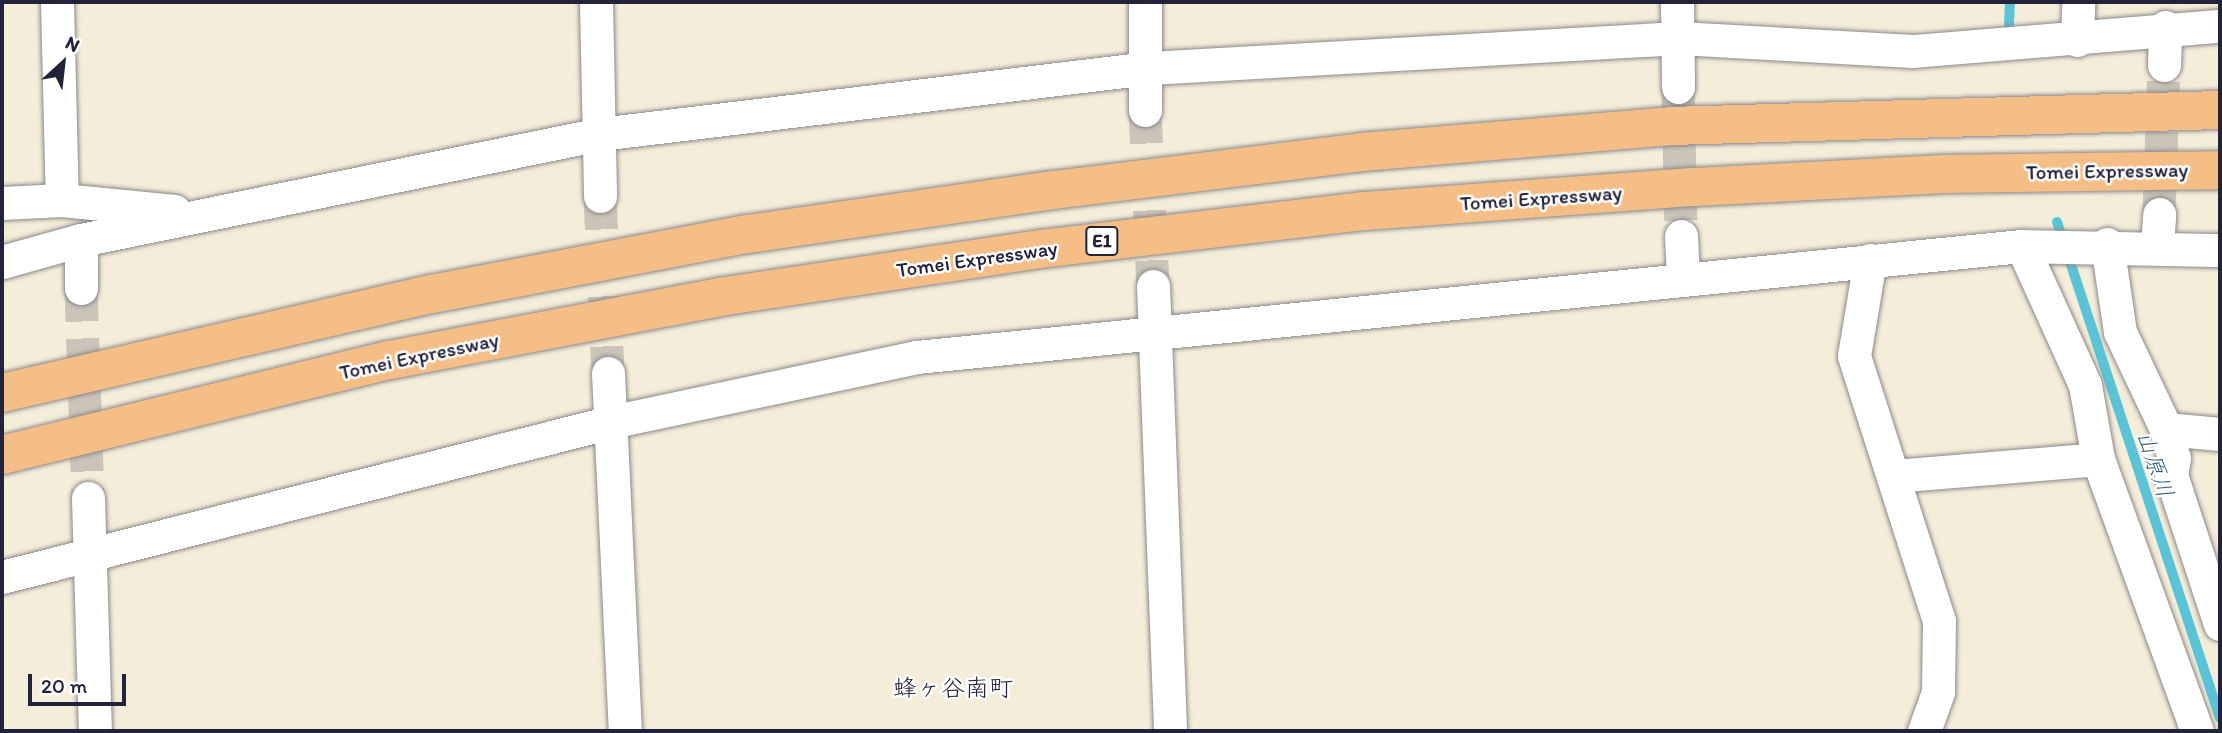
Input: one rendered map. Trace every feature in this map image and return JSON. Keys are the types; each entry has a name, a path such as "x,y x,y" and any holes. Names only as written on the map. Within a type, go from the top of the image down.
{"highway":[{"path":"2,393 432,294 748,234 1054,190 1362,152 1671,126 2220,110"},
{"name":"Tomei Expressway","path":"2,455 390,360 719,298 1040,249 1365,211 1696,187 1944,174 2220,170"}],"street":[{"path":"57,2 62,200"},
{"path":"596,2 600,197"},
{"path":"1145,2 1149,68 1145,110"},
{"path":"1677,2 1678,87"},
{"path":"2077,40 2078,2"},
{"path":"2,262 81,240 600,134 1149,68 1679,38 1913,51 2077,40 2165,27 2220,26"},
{"path":"2165,27 2165,65"},
{"path":"2,203 62,200 208,215"},
{"path":"2,578 88,553 611,422 917,357 1156,330 1233,327 1870,260 2031,246 2099,244 2158,230 2220,250"},
{"path":"1681,236 1683,278"},
{"path":"81,240 82,288"},
{"path":"2099,244 2120,332 2166,429 2174,458 2171,475 2220,624"},
{"path":"2031,246 2085,385 2098,459 2197,731"},
{"path":"1870,260 1854,356 1939,620 1938,692 1924,731"},
{"path":"1153,286 1170,731"},
{"path":"608,373 625,731"},
{"path":"2166,429 2220,434"},
{"path":"1893,476 2098,459"},
{"path":"88,498 95,731"}],"waterway":[{"name":"山原川","path":"2009,26 2010,2"},
{"name":"山原川","path":"2057,222 2220,718"}],"tunnel":[{"path":"2159,214 2164,65"},
{"path":"1678,87 1681,236"},
{"path":"1145,110 1153,286"},
{"path":"600,196 608,373"},
{"path":"81,288 88,498"}],"district":[{"name":"蜂ヶ谷南町","path":"953,688"}]}
